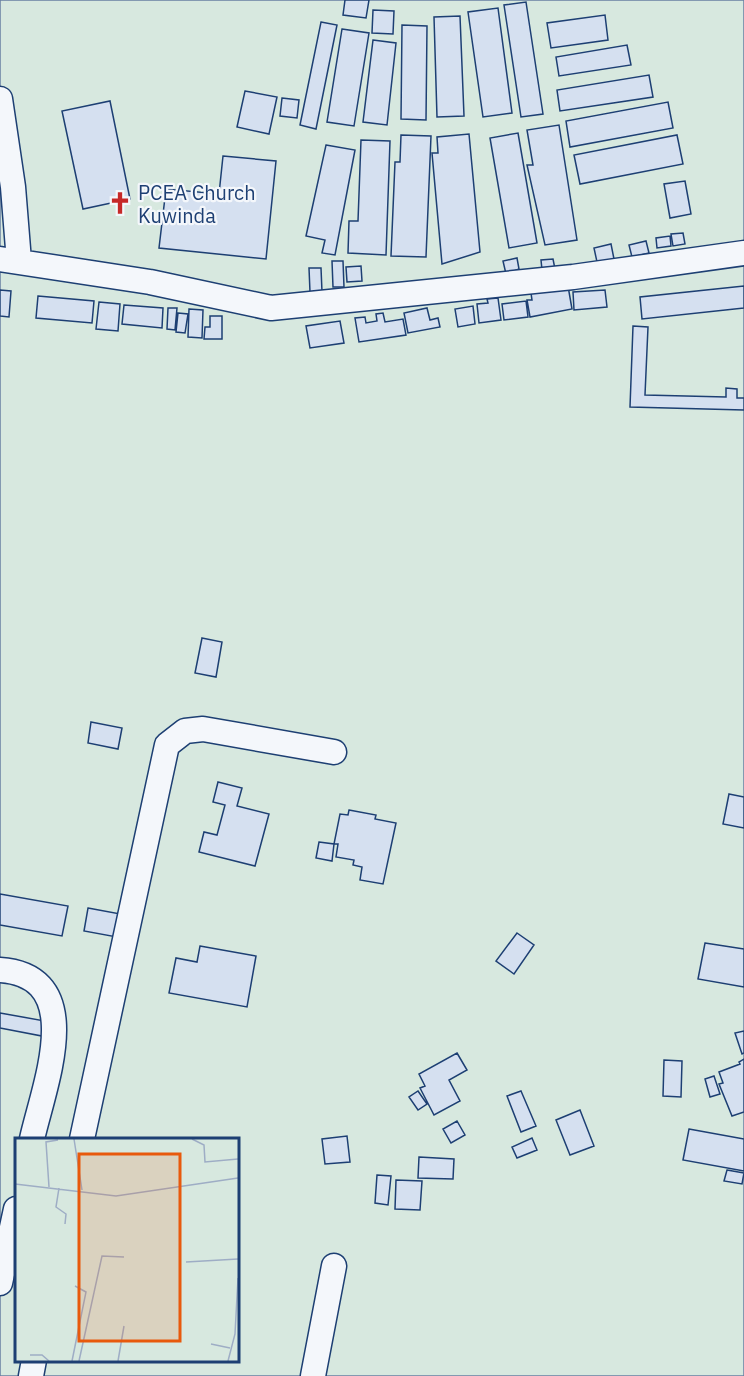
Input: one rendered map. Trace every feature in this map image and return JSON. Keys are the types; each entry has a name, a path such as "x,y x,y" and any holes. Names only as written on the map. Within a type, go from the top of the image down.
{"street":[{"path":"0,99 13,187 10,260 150,282 271,308 573,277 744,253"},
{"path":"82,1138 167,745 185,731 203,729 334,752"},
{"path":"0,970 18,971 45,990 56,1013 54,1042 32,1138"},
{"path":"0,1283 15,1214"},
{"path":"313,1376 334,1266"},
{"path":"31,1376 34,1361"}],"shaded area":[{"path":"0,0 744,0 744,1376 0,1376"}],"building":[{"path":"345,0 369,0 366,18 343,15"},
{"path":"526,2 543,114 521,117 504,5"},
{"path":"498,8 512,113 483,117 468,12"},
{"path":"373,10 394,11 393,34 372,33"},
{"path":"605,15 608,40 551,48 547,23"},
{"path":"460,16 464,116 437,117 434,17"},
{"path":"321,22 337,25 316,129 300,125"},
{"path":"402,25 427,26 426,120 401,119"},
{"path":"342,29 369,33 354,126 327,122"},
{"path":"373,40 396,43 387,125 363,122"},
{"path":"627,45 631,65 559,76 556,57"},
{"path":"649,75 653,97 560,111 557,90"},
{"path":"245,91 277,97 269,134 237,127"},
{"path":"282,98 299,100 297,118 280,116"},
{"path":"110,101 130,199 83,209 62,111"},
{"path":"668,102 673,128 570,147 566,121"},
{"path":"559,125 577,240 545,245 527,165 533,165 527,130"},
{"path":"518,133 537,243 509,248 490,138"},
{"path":"469,134 480,252 442,264 432,153 438,153 437,137"},
{"path":"401,135 431,136 426,257 391,256 395,162 400,162"},
{"path":"677,135 683,164 580,184 574,155"},
{"path":"361,140 390,141 386,255 348,253 349,221 358,221"},
{"path":"326,145 355,150 335,255 322,253 325,240 306,236"},
{"path":"223,156 276,161 266,259 159,248 166,189 219,194"},
{"path":"685,181 691,214 670,218 664,184"},
{"path":"683,233 685,244 673,246 671,234"},
{"path":"670,236 671,246 657,248 656,238"},
{"path":"646,241 649,253 632,257 629,245"},
{"path":"611,244 614,259 597,262 594,248"},
{"path":"517,258 519,269 506,274 503,261"},
{"path":"553,259 555,269 542,270 541,260"},
{"path":"332,261 343,261 344,287 333,287"},
{"path":"361,266 362,281 347,282 346,267"},
{"path":"309,268 321,268 322,292 310,292"},
{"path":"568,286 572,309 530,317 527,300 532,300 531,293"},
{"path":"744,286 744,308 642,319 640,297"},
{"path":"0,290 11,291 9,317 0,316"},
{"path":"605,290 607,307 574,310 573,292"},
{"path":"38,296 94,301 92,323 36,318"},
{"path":"498,298 501,320 479,323 477,304 488,303 487,299"},
{"path":"526,301 528,317 504,320 502,304"},
{"path":"99,302 120,304 118,331 96,329"},
{"path":"124,305 163,308 162,328 122,324"},
{"path":"473,306 475,324 458,327 455,309"},
{"path":"168,308 177,308 175,330 167,329"},
{"path":"427,308 430,320 438,318 440,327 408,333 404,313"},
{"path":"189,309 203,310 202,338 188,337"},
{"path":"178,313 188,314 185,333 176,332"},
{"path":"383,313 385,322 403,319 406,335 359,342 355,318 365,317 366,323 377,321 376,314"},
{"path":"210,316 222,316 222,339 204,339 205,327 210,327"},
{"path":"340,321 344,343 310,348 306,326"},
{"path":"633,326 648,327 645,395 726,397 726,388 737,389 737,398 744,398 744,410 630,407"},
{"path":"202,638 222,642 216,677 195,673"},
{"path":"91,722 122,728 118,749 88,743"},
{"path":"218,782 242,788 237,806 269,814 255,866 199,852 204,832 217,835 225,805 213,802"},
{"path":"729,794 744,797 744,828 723,824"},
{"path":"349,810 376,815 375,819 396,823 383,884 360,880 362,867 353,865 354,860 336,857 338,844 334,844 340,814 348,815"},
{"path":"319,842 334,844 332,861 316,858"},
{"path":"0,894 68,906 62,936 0,925"},
{"path":"88,908 126,915 122,938 84,931"},
{"path":"517,933 534,945 514,974 496,961"},
{"path":"705,943 744,949 744,987 698,979"},
{"path":"200,946 256,956 247,1007 169,993 176,958 197,962"},
{"path":"0,1013 45,1021 42,1036 0,1028"},
{"path":"744,1031 744,1053 742,1054 735,1033"},
{"path":"457,1053 467,1070 449,1080 460,1101 434,1115 420,1088 425,1086 419,1074"},
{"path":"744,1059 744,1112 732,1116 719,1084 723,1083 719,1072 740,1064 739,1062"},
{"path":"664,1060 682,1061 681,1097 663,1096"},
{"path":"714,1076 720,1094 710,1097 705,1079"},
{"path":"418,1091 427,1104 418,1110 409,1097"},
{"path":"521,1091 536,1126 521,1132 507,1096"},
{"path":"580,1110 594,1146 570,1155 556,1120"},
{"path":"457,1121 465,1135 451,1143 443,1129"},
{"path":"689,1129 744,1139 744,1171 683,1160"},
{"path":"347,1136 350,1162 325,1164 322,1139"},
{"path":"532,1138 537,1150 517,1158 512,1147"},
{"path":"419,1157 454,1159 453,1179 418,1178"},
{"path":"727,1170 744,1173 742,1184 724,1181"},
{"path":"377,1175 391,1176 388,1205 375,1203"},
{"path":"396,1180 422,1181 420,1210 395,1209"}],"place":[{"name":"PCEA Church Kuwinda","path":"120,203"}]}
